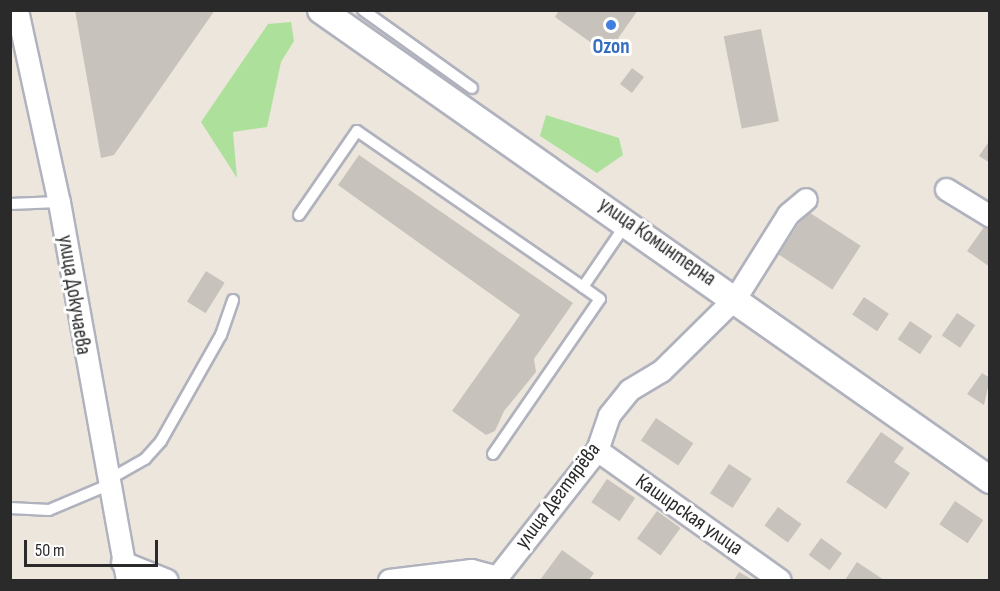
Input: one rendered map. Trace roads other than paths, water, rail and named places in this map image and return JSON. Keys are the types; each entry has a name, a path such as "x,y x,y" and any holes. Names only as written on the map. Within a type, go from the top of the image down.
{"street":[{"name":"улица Докучаева","path":"17,10 59,202 106,484 124,571"},
{"name":"улица Коминтерна","path":"336,14 990,480"},
{"path":"946,189 990,216"},
{"name":"улица Дегтярёва","path":"389,580 471,570 498,579 597,450 609,415 629,390 661,370 736,297 789,214 806,199"},
{"name":"Каширская улица","path":"597,450 780,580"},
{"path":"124,571 167,580"}],"lane":[{"path":"363,10 472,88"},
{"path":"299,215 357,131 600,299 493,454"},
{"path":"10,204 59,202"},
{"path":"583,287 628,222"},
{"path":"10,508 49,510 106,484 145,459 161,441 221,335 233,300"}],"place":[{"name":"Ozon","path":"611,25"}]}
